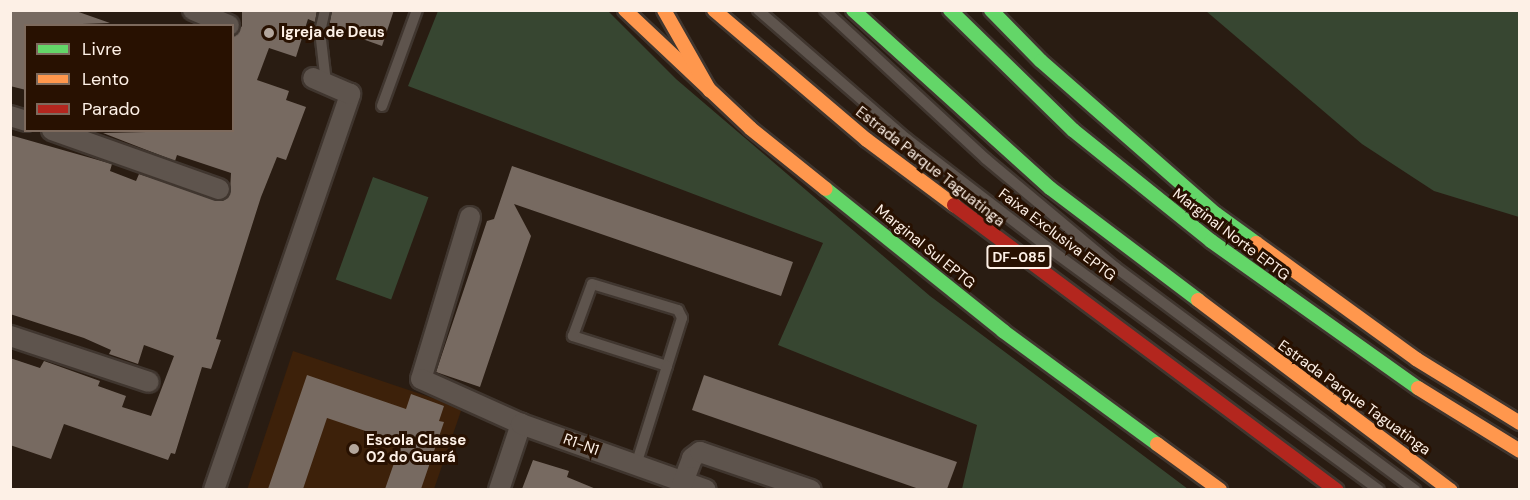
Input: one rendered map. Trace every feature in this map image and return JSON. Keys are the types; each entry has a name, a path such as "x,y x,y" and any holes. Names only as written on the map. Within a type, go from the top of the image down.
{"main road":[{"name":"Marginal Sul EPTG","path":"625,10 710,91 1003,331 1220,489"},
{"path":"664,10 710,91"},
{"name":"Estrada Parque Taguatinga","path":"714,10 867,140 1336,489"},
{"name":"Estrada Parque Taguatinga","path":"853,10 1050,188 1450,489"},
{"name":"Marginal Norte EPTG","path":"950,10 1073,130 1210,241 1380,364 1520,451"},
{"name":"Marginal Norte EPTG","path":"991,10 1041,61 1216,214 1353,316 1520,423"}],"street":[{"path":"193,10 227,24"},
{"path":"214,489 350,94 320,81"},
{"path":"58,132 219,189"},
{"name":"R1-N1","path":"470,217 421,379 521,424 636,465 682,486 706,489"},
{"path":"10,336 149,382"},
{"path":"499,489 521,424"},
{"path":"682,486 692,458 700,452 812,489"}],"lane":[{"path":"320,81 320,31 325,10"},
{"path":"382,106 417,10"},
{"name":"Faixa Exclusiva EPTG","path":"758,10 934,161 1379,489"},
{"name":"Faixa Exclusiva EPTG","path":"825,10 986,159 1115,267 1415,489"},
{"path":"636,465 668,366 682,318 678,310 596,285 588,286 573,336 668,366"}],"shaded area":[{"name":"Escola Classe 02 do Guará","path":"293,351 462,408 434,489 247,490"}],"green space":[{"path":"438,11 608,11 676,79 930,296 1188,489 962,489 977,425 778,345 823,243 408,86"},
{"path":"1206,11 1519,11 1519,217 1434,191 1362,144"},
{"path":"373,177 428,197 391,300 336,279"}],"building":[{"path":"10,10 73,10 110,23 24,24 24,90 10,86"},
{"path":"242,10 317,10 315,22 308,19 296,57 269,48 257,80 289,91 286,100 306,107 286,160 277,157 261,197 216,339 221,340 211,369 202,367 175,454 171,453 168,460 64,424 51,459 10,445 10,358 40,368 44,361 100,381 98,386 126,396 122,407 151,416 174,356 144,345 138,364 109,354 111,350 84,338 10,314 10,135 112,164 110,171 136,181 139,174 223,201 230,192 231,173 177,155 175,161 103,133 234,132 234,36 242,26"},
{"name":"Igreja de Deus","path":"332,10 394,10 382,46 329,27"},
{"path":"512,166 793,262 781,296 514,204 531,236 480,387 436,372 487,221 494,219"},
{"path":"307,375 406,409 411,394 444,406 439,421 444,422 421,489 385,489 401,443 327,418 303,489 268,489"},
{"path":"704,375 957,462 947,489 919,489 692,410"},
{"path":"533,460 569,471 567,477 596,489 522,489"}],"traffic: fast":[{"path":"853,10 1050,188 1198,300"},
{"path":"950,10 1073,130 1211,241 1418,388"},
{"path":"991,10 1041,61 1216,214 1256,243"},
{"path":"826,189 1003,331 1157,444"}],"traffic: slow":[{"path":"625,10 750,128 826,189"},
{"path":"664,10 710,91"},
{"path":"714,10 867,140 954,205"},
{"path":"1256,243 1416,359 1520,423"},
{"path":"1198,300 1450,490"},
{"path":"1418,388 1520,451"},
{"path":"1157,444 1220,490"}],"traffic: jam":[{"path":"954,205 1336,490"}],"place":[{"name":"Igreja de Deus","path":"269,33"},
{"name":"Escola Classe 02 do Guará","path":"354,449"}]}
